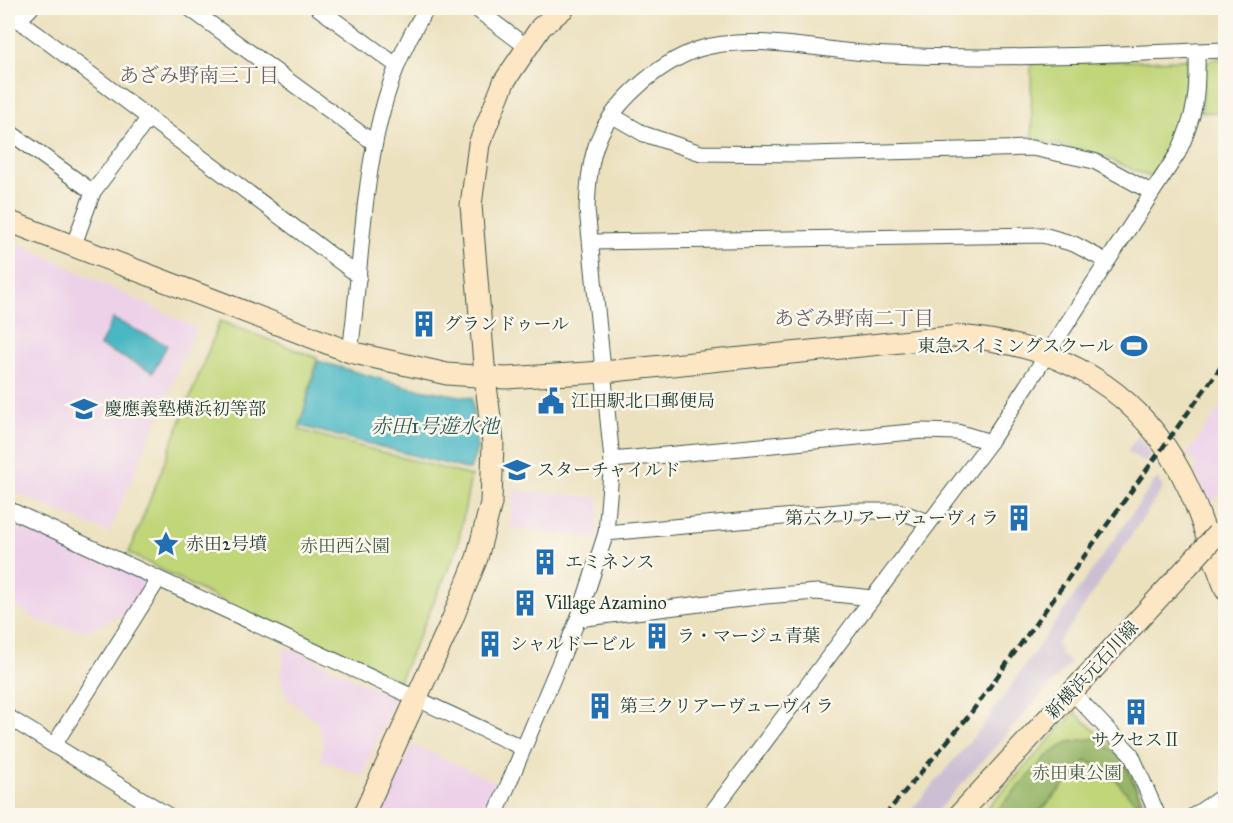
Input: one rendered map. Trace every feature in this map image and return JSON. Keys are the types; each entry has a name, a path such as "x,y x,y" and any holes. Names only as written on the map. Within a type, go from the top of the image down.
{"street":[{"path":"31,8 13,16 148,120 359,276"},
{"path":"189,8 374,143"},
{"path":"318,8 396,65"},
{"path":"350,352 374,143 396,65 427,8"},
{"path":"476,8 526,47"},
{"path":"363,816 452,620 477,558 491,502 493,442 485,377 471,205 479,144 495,100 526,47 541,27 564,8"},
{"path":"495,816 578,619 606,533 612,460 588,209 588,179 596,145 629,95 659,69 699,49 737,42 887,55 988,58 1226,50"},
{"path":"709,816 990,442 1178,153 1192,123 1198,88 1197,51"},
{"path":"613,116 644,134 701,153 810,154 1032,148 1094,161 1151,192"},
{"path":"73,247 93,192 148,120"},
{"path":"8,130 93,192"},
{"path":"8,221 350,352 407,367 485,377 603,372 960,336 1003,340 1046,353 1078,368 1111,390 1150,428 1188,488 1226,590"},
{"path":"591,242 1043,235 1074,244 1106,261"},
{"path":"612,460 922,431 957,432 990,442"},
{"path":"8,509 523,748"},
{"path":"606,533 850,511 898,511 929,522"},
{"name":"新横浜元石川線","path":"958,816 1221,529"},
{"path":"54,745 158,580"},
{"path":"578,619 765,596 817,592 872,598"},
{"path":"1072,692 1131,753 1158,816"},
{"path":"8,717 169,816"},
{"path":"1193,816 1226,794"},
{"path":"136,816 145,801"}],"shaded area":[{"name":"慶應義塾横浜初等部","path":"8,238 196,328 109,533 8,489"},
{"path":"1221,406 1225,410 1225,488 1209,505 1195,471 1196,463 1187,455"},
{"path":"1138,436 1151,454 1144,463 1127,451"},
{"path":"1157,478 1163,488 1077,617 1057,643 1061,654 1070,663 934,815 907,815 982,727"},
{"path":"514,490 599,498 597,539 510,528"},
{"path":"14,521 145,580 145,588 129,615 125,613 92,629 81,631 41,622 8,602 8,531"},
{"path":"285,646 395,698 362,776 320,759 323,745 318,723 289,700 280,677"},
{"path":"412,744 497,783 484,815 381,815"}],"green space":[{"path":"1225,58 1225,113 1202,112 1205,66 1212,59"},
{"path":"1188,60 1184,122 1150,177 1099,155 1032,139 1031,63"},
{"name":"赤田西公園","path":"220,321 317,358 299,430 471,476 457,549 399,681 231,606 129,553"},
{"name":"赤田東公園","path":"1075,712 1123,757 1149,815 980,816"},
{"path":"1096,738 1123,759 1141,800 1137,802 1129,796 1107,769 1086,761 1037,815 993,815 1046,757 1068,742"}],"water":[{"path":"113,319 167,345 153,372 100,346"},
{"name":"赤田1号遊水池","path":"318,361 408,387 472,398 477,449 470,470 300,426"}],"railway":[{"path":"884,816 968,717 1226,360"}],"place":[{"name":"グランドゥール","path":"424,324"},
{"name":"東急スイミングスクール","path":"1134,346"},
{"name":"江田駅北口郵便局","path":"551,401"},
{"name":"慶應義塾横浜初等部","path":"84,409"},
{"name":"スターチャイルド","path":"517,470"},
{"name":"第六クリアーヴューヴィラ","path":"1019,518"},
{"name":"赤田2号墳","path":"166,544"},
{"name":"エミネンス","path":"545,562"},
{"name":"Village Azamino","path":"525,603"},
{"name":"ラ・マージュ青葉","path":"657,636"},
{"name":"シャルドービル","path":"490,644"},
{"name":"第三クリアーヴューヴィラ","path":"600,706"},
{"name":"サクセスⅡ","path":"1136,712"}],"district":[{"name":"あざみ野南三丁目","path":"199,75"},
{"name":"あざみ野南二丁目","path":"854,318"}]}
